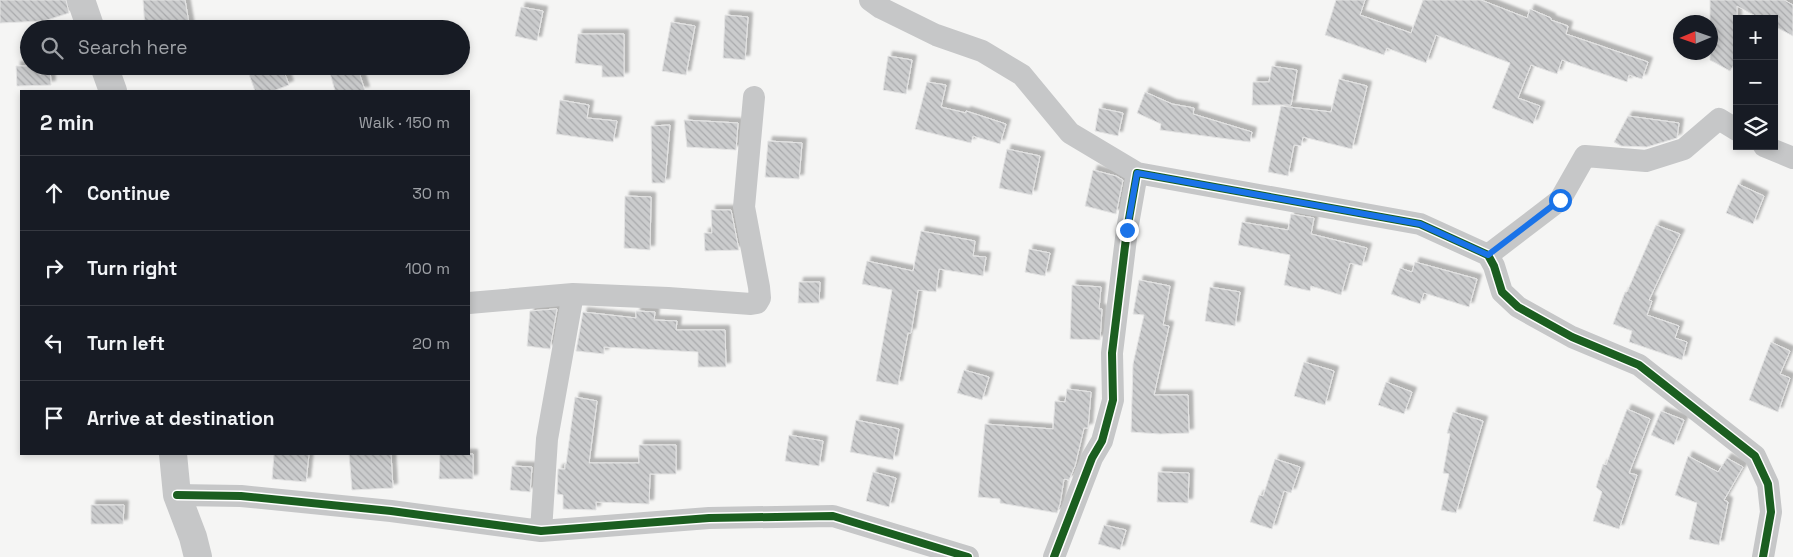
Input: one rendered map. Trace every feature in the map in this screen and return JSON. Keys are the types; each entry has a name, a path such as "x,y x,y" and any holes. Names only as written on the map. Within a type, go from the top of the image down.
{"street":[{"path":"81,0 88,20"},
{"path":"870,0 881,8 936,35 982,51 1022,75 1070,133 1137,173 1420,224 1488,255 1494,266 1502,292 1518,307 1572,337 1640,365 1755,456 1768,484 1771,512 1763,557"},
{"path":"107,75 113,90"},
{"path":"470,302 573,294 751,304 757,302 760,298 759,287 744,207 754,97"},
{"path":"1488,255 1560,200 1585,156 1646,161 1684,149 1719,119 1733,128"},
{"path":"1774,150 1793,158"},
{"path":"1054,557 1092,458 1102,441 1113,400 1112,353 1127,230 1137,173"},
{"path":"541,531 547,439 573,294"},
{"path":"173,455 177,495 193,537 198,557"},
{"path":"177,495 241,496 391,511 541,531 709,518 833,516 968,557"}],"building":[{"path":"0,0 66,0 69,13 47,20 20,20 20,22 0,23"},
{"path":"143,0 185,0 188,20 144,20"},
{"path":"1336,0 1365,0 1360,15 1411,33 1423,0 1481,0 1527,18 1530,9 1568,26 1566,34 1648,62 1642,79 1629,75 1627,82 1562,60 1557,74 1531,65 1518,98 1540,106 1533,124 1492,108 1510,63 1436,35 1426,63 1387,48 1384,55 1325,35"},
{"path":"1710,0 1784,0 1793,5 1793,36 1778,28 1778,15 1754,15 1737,6 1737,15 1733,15 1733,66 1730,71 1710,60 1718,60 1718,15 1710,15"},
{"path":"521,7 543,11 537,41 515,36"},
{"path":"725,15 748,17 745,60 723,58"},
{"path":"671,22 695,26 686,75 662,71"},
{"path":"578,34 624,34 624,77 602,77 602,66 575,63"},
{"path":"888,56 912,60 906,94 883,90"},
{"path":"16,66 20,66 20,75 50,75 51,85 17,86"},
{"path":"1272,66 1297,70 1291,105 1252,105 1253,82 1269,82"},
{"path":"249,75 285,75 289,85 276,90 255,90"},
{"path":"331,75 360,75 365,90 335,90"},
{"path":"1339,79 1367,86 1352,149 1303,137 1301,146 1294,145 1288,176 1268,172 1281,106 1331,112"},
{"path":"927,82 946,85 941,107 966,113 966,111 1006,124 1000,144 973,136 971,143 915,129"},
{"path":"1145,92 1172,104 1194,108 1193,114 1252,132 1250,142 1160,130 1161,124 1137,113"},
{"path":"560,100 589,105 587,118 617,121 613,142 556,134"},
{"path":"1099,108 1123,113 1118,136 1095,131"},
{"path":"1628,116 1679,123 1677,138 1647,147 1621,146 1614,142"},
{"path":"684,120 738,123 736,150 687,147"},
{"path":"670,125 665,183 652,183 651,126"},
{"path":"768,141 802,143 799,179 765,177"},
{"path":"1007,149 1040,156 1032,195 999,188"},
{"path":"1093,170 1116,176 1123,180 1116,214 1085,206"},
{"path":"1738,184 1764,196 1753,224 1726,213"},
{"path":"625,196 651,197 650,250 624,248"},
{"path":"711,210 731,210 739,250 705,251 704,233 712,233"},
{"path":"1291,214 1314,218 1311,234 1367,248 1362,266 1350,263 1341,295 1311,286 1310,291 1284,285 1290,255 1238,245 1242,222 1288,230"},
{"path":"1656,225 1680,234 1649,300 1652,301 1647,315 1679,326 1675,338 1687,342 1682,360 1629,342 1632,331 1613,324 1625,292 1627,292"},
{"path":"921,231 975,241 973,256 986,257 983,276 939,269 936,292 918,290 911,333 908,333 898,385 876,381 892,290 862,284 867,261 913,271"},
{"path":"1029,249 1050,253 1045,276 1025,272"},
{"path":"1415,262 1477,279 1469,307 1424,293 1420,304 1391,294 1400,268 1412,272"},
{"path":"1139,280 1170,286 1163,325 1169,326 1154,395 1188,395 1189,433 1131,432 1133,364 1144,315 1133,314"},
{"path":"799,282 820,282 819,303 798,303"},
{"path":"1072,285 1101,287 1099,309 1102,309 1100,340 1070,339"},
{"path":"1210,287 1240,292 1235,326 1205,321"},
{"path":"557,309 550,349 527,346 530,311"},
{"path":"636,311 655,312 654,320 677,321 676,330 725,330 726,367 698,367 698,352 604,347 604,354 576,351 583,312 636,318"},
{"path":"1771,342 1790,351 1780,374 1790,378 1778,412 1749,400"},
{"path":"1304,362 1334,371 1325,405 1294,396"},
{"path":"964,370 989,377 982,400 957,393"},
{"path":"1386,382 1412,392 1404,414 1378,405"},
{"path":"1067,389 1091,392 1088,428 1084,428 1075,466 1069,480 1064,479 1057,513 1000,503 1000,499 978,497 985,424 1053,429 1055,401 1065,402"},
{"path":"575,397 597,401 589,463 639,463 639,445 676,445 676,474 650,474 649,504 596,502 596,510 563,509 563,495 557,494 558,469 565,469"},
{"path":"1627,409 1650,419 1629,473 1637,475 1619,529 1593,521 1602,492 1596,487 1603,464 1606,465"},
{"path":"1661,411 1684,420 1674,445 1651,435"},
{"path":"1453,412 1483,421 1456,513 1441,510 1449,474 1443,473 1450,434 1447,433"},
{"path":"856,420 899,429 893,460 850,452"},
{"path":"789,435 823,441 819,466 785,461"},
{"path":"473,454 473,479 439,479 440,455"},
{"path":"274,455 309,455 306,482 272,479"},
{"path":"349,455 391,455 393,488 352,490"},
{"path":"1688,456 1718,472 1727,458 1743,467 1724,500 1728,502 1719,545 1689,539 1697,503 1675,495"},
{"path":"1275,459 1300,467 1291,493 1284,491 1272,529 1250,522 1259,495 1263,496"},
{"path":"512,466 532,467 530,492 510,490"},
{"path":"873,472 896,478 889,507 866,501"},
{"path":"1158,472 1189,473 1188,503 1157,502"},
{"path":"91,505 124,505 123,524 91,524"},
{"path":"1104,525 1126,530 1120,550 1098,544"}],"cycle path":[{"path":"1054,557 1092,458 1102,441 1113,400 1112,353 1127,230 1137,173 1420,224 1488,255 1494,266 1502,292 1518,307 1572,337 1639,365 1755,456 1768,484 1771,512 1763,557"},
{"path":"177,495 241,496 391,511 541,531 709,518 833,516 968,557"}],"route":[{"path":"1127,230 1137,173 1420,224 1488,255 1560,200"}]}
